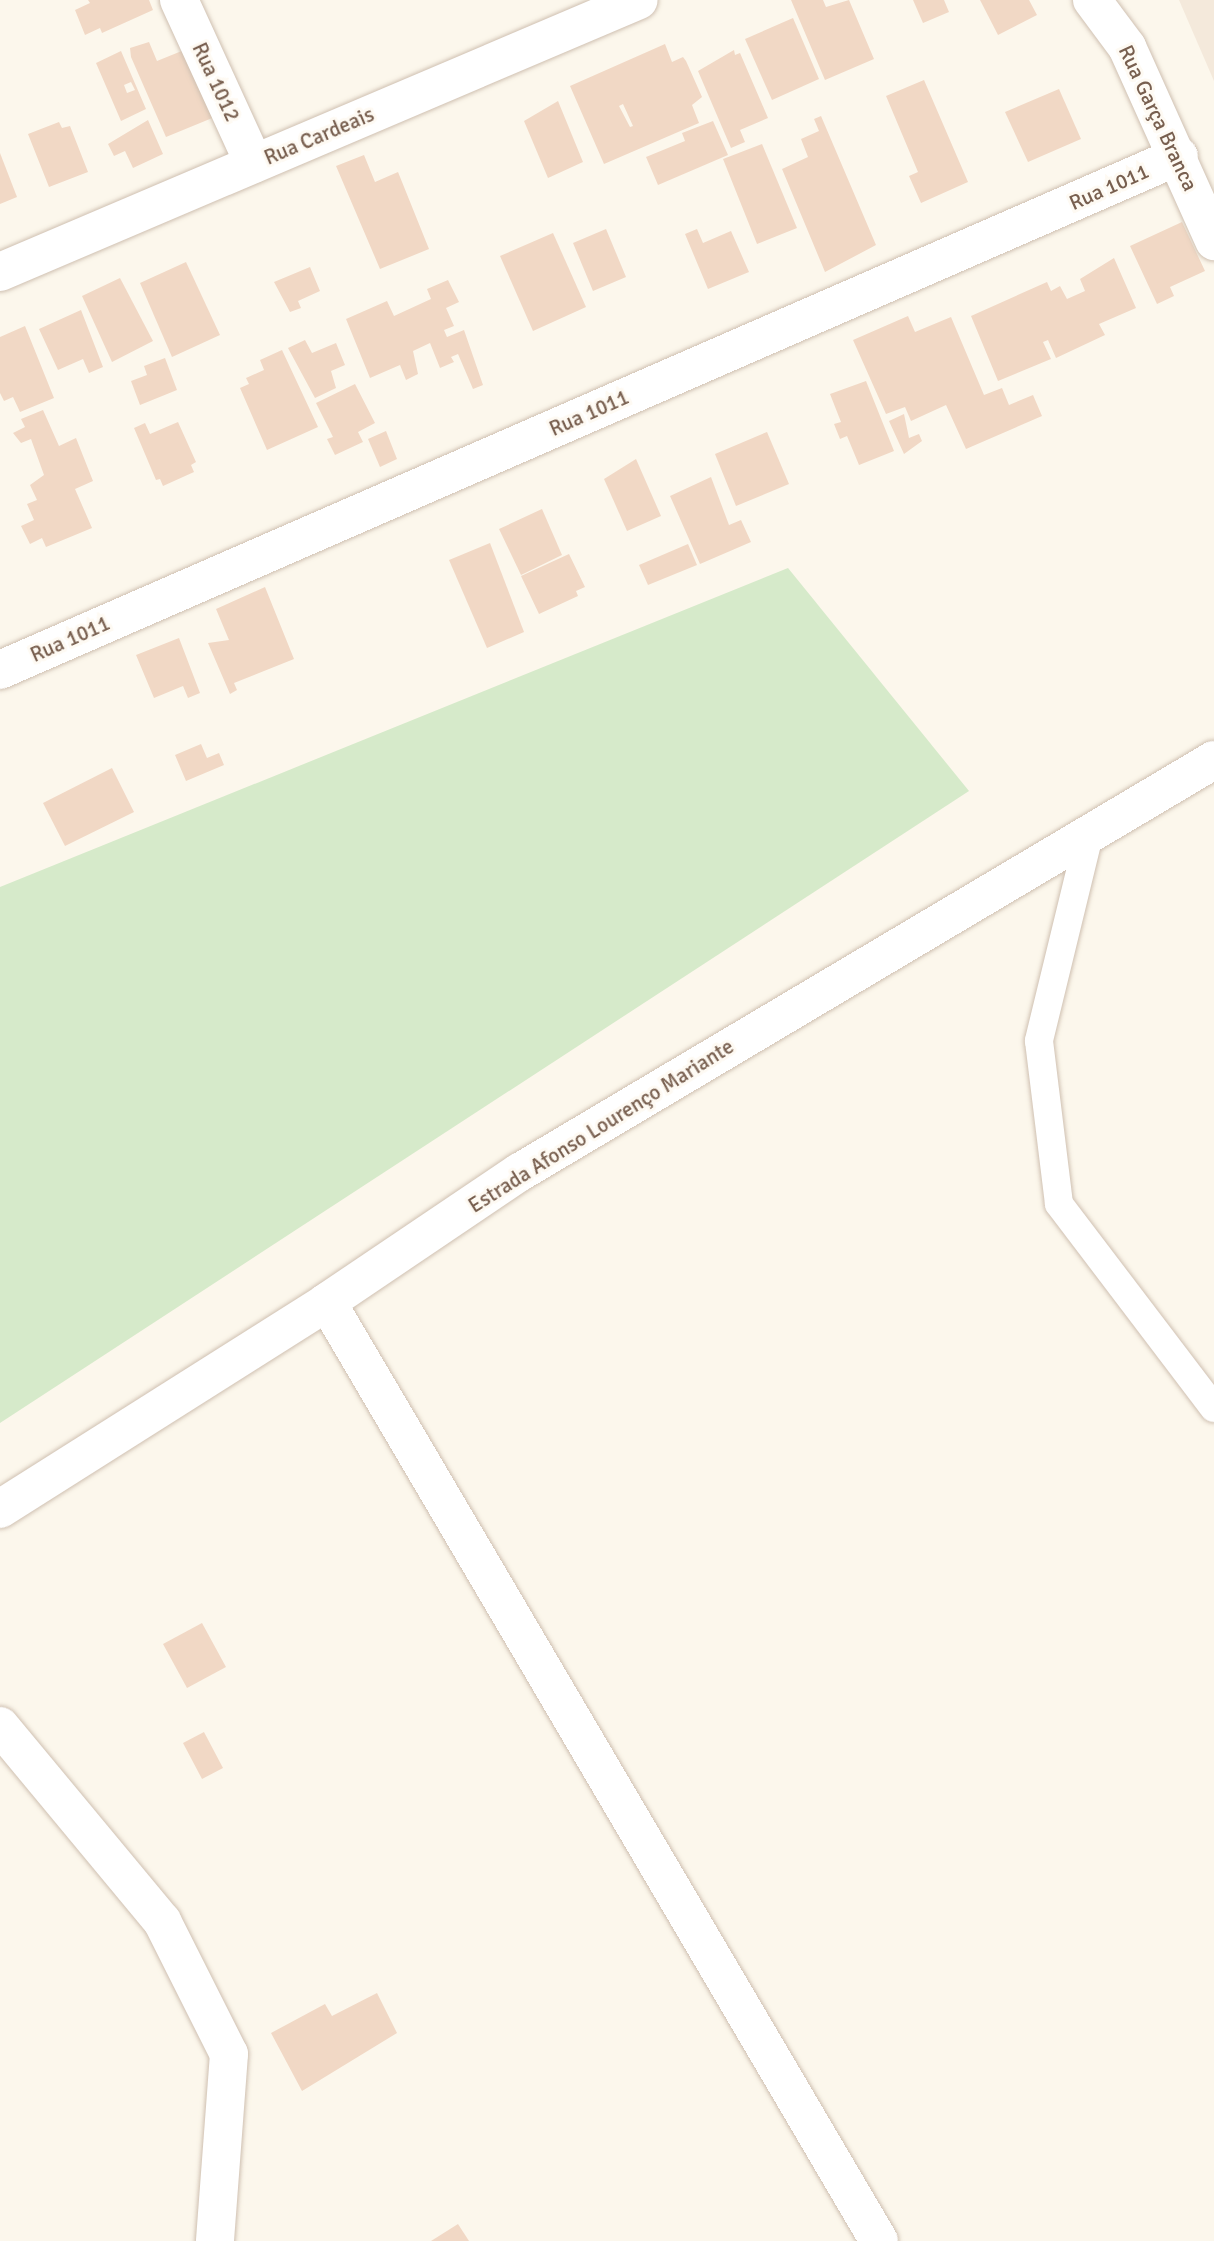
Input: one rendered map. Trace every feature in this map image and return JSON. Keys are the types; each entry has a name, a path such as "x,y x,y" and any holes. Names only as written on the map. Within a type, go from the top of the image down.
{"street":[{"name":"Rua 1012","path":"179,0 254,164"},
{"name":"Rua Cardeais","path":"0,272 254,164 572,13 639,0"},
{"name":"Rua Garça Branca","path":"1092,0 1127,47 1179,156 1214,241"},
{"name":"Rua 1011","path":"0,670 1179,156"},
{"name":"Estrada Afonso Lourenço Mariante","path":"0,1509 327,1303 520,1172 1090,831 1214,760"},
{"path":"327,1303 879,2241"},
{"path":"0,1726 162,1921 229,2054 215,2241"}],"lane":[{"path":"1090,831 1040,1041 1059,1204 1214,1408"}],"shaded area":[{"path":"1179,0 1214,0 1214,81"}],"green space":[{"path":"788,568 969,791 0,1423 0,887"}],"building":[{"path":"88,0 149,0 153,10 102,33 100,28 85,35 75,10 90,3"},
{"path":"791,0 823,0 826,7 849,0 874,59 825,80"},
{"path":"913,0 944,0 949,12 923,23"},
{"path":"980,0 1029,0 1037,15 998,35"},
{"path":"793,18 819,79 772,100 745,39"},
{"path":"149,42 157,61 194,46 222,114 166,137 131,57 130,48"},
{"path":"665,44 672,62 683,57 686,61 702,97 692,105 699,123 604,164 570,86","holes":["623,104 633,126 630,127 619,106"]},
{"path":"734,50 735,55 740,53 768,118 740,130 745,142 731,148 698,71"},
{"path":"121,51 146,109 121,121 96,63","holes":["131,82 135,90 127,93 124,85"]},
{"path":"924,80 968,182 921,203 909,176 918,172 886,96"},
{"path":"1059,89 1081,139 1028,162 1005,112"},
{"path":"558,101 583,162 548,178 524,121"},
{"path":"821,116 876,245 825,272 782,169 808,157 801,139 819,131 814,119"},
{"path":"148,120 163,154 133,168 125,151 114,156 108,144"},
{"path":"713,121 728,155 658,185 646,157 685,141 682,133"},
{"path":"59,122 62,128 70,126 88,172 49,187 28,134"},
{"path":"762,144 797,228 757,244 723,159"},
{"path":"0,153 17,197 0,204"},
{"path":"364,155 375,182 398,172 429,249 380,269 336,166"},
{"path":"1182,222 1205,271 1170,287 1174,296 1157,304 1130,246"},
{"path":"606,229 626,277 593,291 573,243"},
{"path":"697,229 703,243 731,231 749,272 708,289 685,234"},
{"path":"553,233 586,307 533,331 500,256"},
{"path":"1114,258 1136,308 1099,324 1105,335 1056,358 1048,340 1043,342 1051,359 998,381 971,316 1047,282 1051,291 1060,286 1067,299 1085,291 1080,279"},
{"path":"186,262 220,335 172,357 140,283"},
{"path":"310,267 320,291 298,301 301,308 290,312 274,282"},
{"path":"120,278 153,341 112,362 82,296"},
{"path":"448,280 459,302 446,308 454,326 444,330 447,337 464,330 483,385 473,389 458,354 451,357 454,362 440,368 430,343 413,351 418,374 406,380 400,365 370,378 346,319 387,301 394,316 431,299 427,289"},
{"path":"81,310 103,367 89,373 83,359 58,370 39,329"},
{"path":"908,316 915,332 951,317 984,395 1002,388 1009,405 1033,395 1042,416 966,449 946,405 911,421 905,407 886,414 853,340"},
{"path":"25,326 54,398 20,412 13,397 4,401 0,393 0,337"},
{"path":"305,340 312,353 336,343 345,365 331,371 336,388 315,398 288,348"},
{"path":"282,350 318,427 267,450 240,388 249,384 246,378 264,370 260,360"},
{"path":"165,358 177,390 140,405 131,381 147,375 144,366"},
{"path":"866,381 894,451 859,465 847,436 840,439 834,424 841,422 830,394"},
{"path":"355,384 375,423 358,432 363,442 335,455 327,439 333,437 316,403"},
{"path":"43,410 59,446 76,438 93,481 75,489 92,528 46,547 42,538 30,544 21,526 34,520 27,504 37,500 30,485 44,475 31,439 21,443 13,433 25,427 21,419"},
{"path":"904,414 909,438 919,434 922,441 904,454 889,421"},
{"path":"178,422 196,462 191,465 194,472 163,486 160,479 156,480 134,428 145,423 150,434"},
{"path":"386,431 397,459 380,467 368,439"},
{"path":"767,432 789,484 736,506 715,454"},
{"path":"636,459 661,516 627,531 604,479"},
{"path":"711,477 729,525 741,520 751,542 700,564 670,496"},
{"path":"542,509 562,555 521,575 499,529"},
{"path":"490,543 524,632 487,648 449,560"},
{"path":"688,544 697,565 648,585 639,565"},
{"path":"569,554 585,587 576,591 578,596 539,614 521,576"},
{"path":"265,587 294,659 234,683 237,690 230,694 208,643 229,640 216,609"},
{"path":"179,638 200,693 188,698 183,686 154,698 136,655"},
{"path":"201,744 207,758 219,753 224,765 186,781 175,755"},
{"path":"112,768 134,812 65,846 43,803"},
{"path":"202,1623 226,1667 187,1688 163,1644"},
{"path":"204,1732 223,1768 202,1779 183,1743"},
{"path":"377,1993 397,2033 302,2091 271,2033 325,2004 332,2016"},
{"path":"458,2224 469,2241 431,2241"}]}
